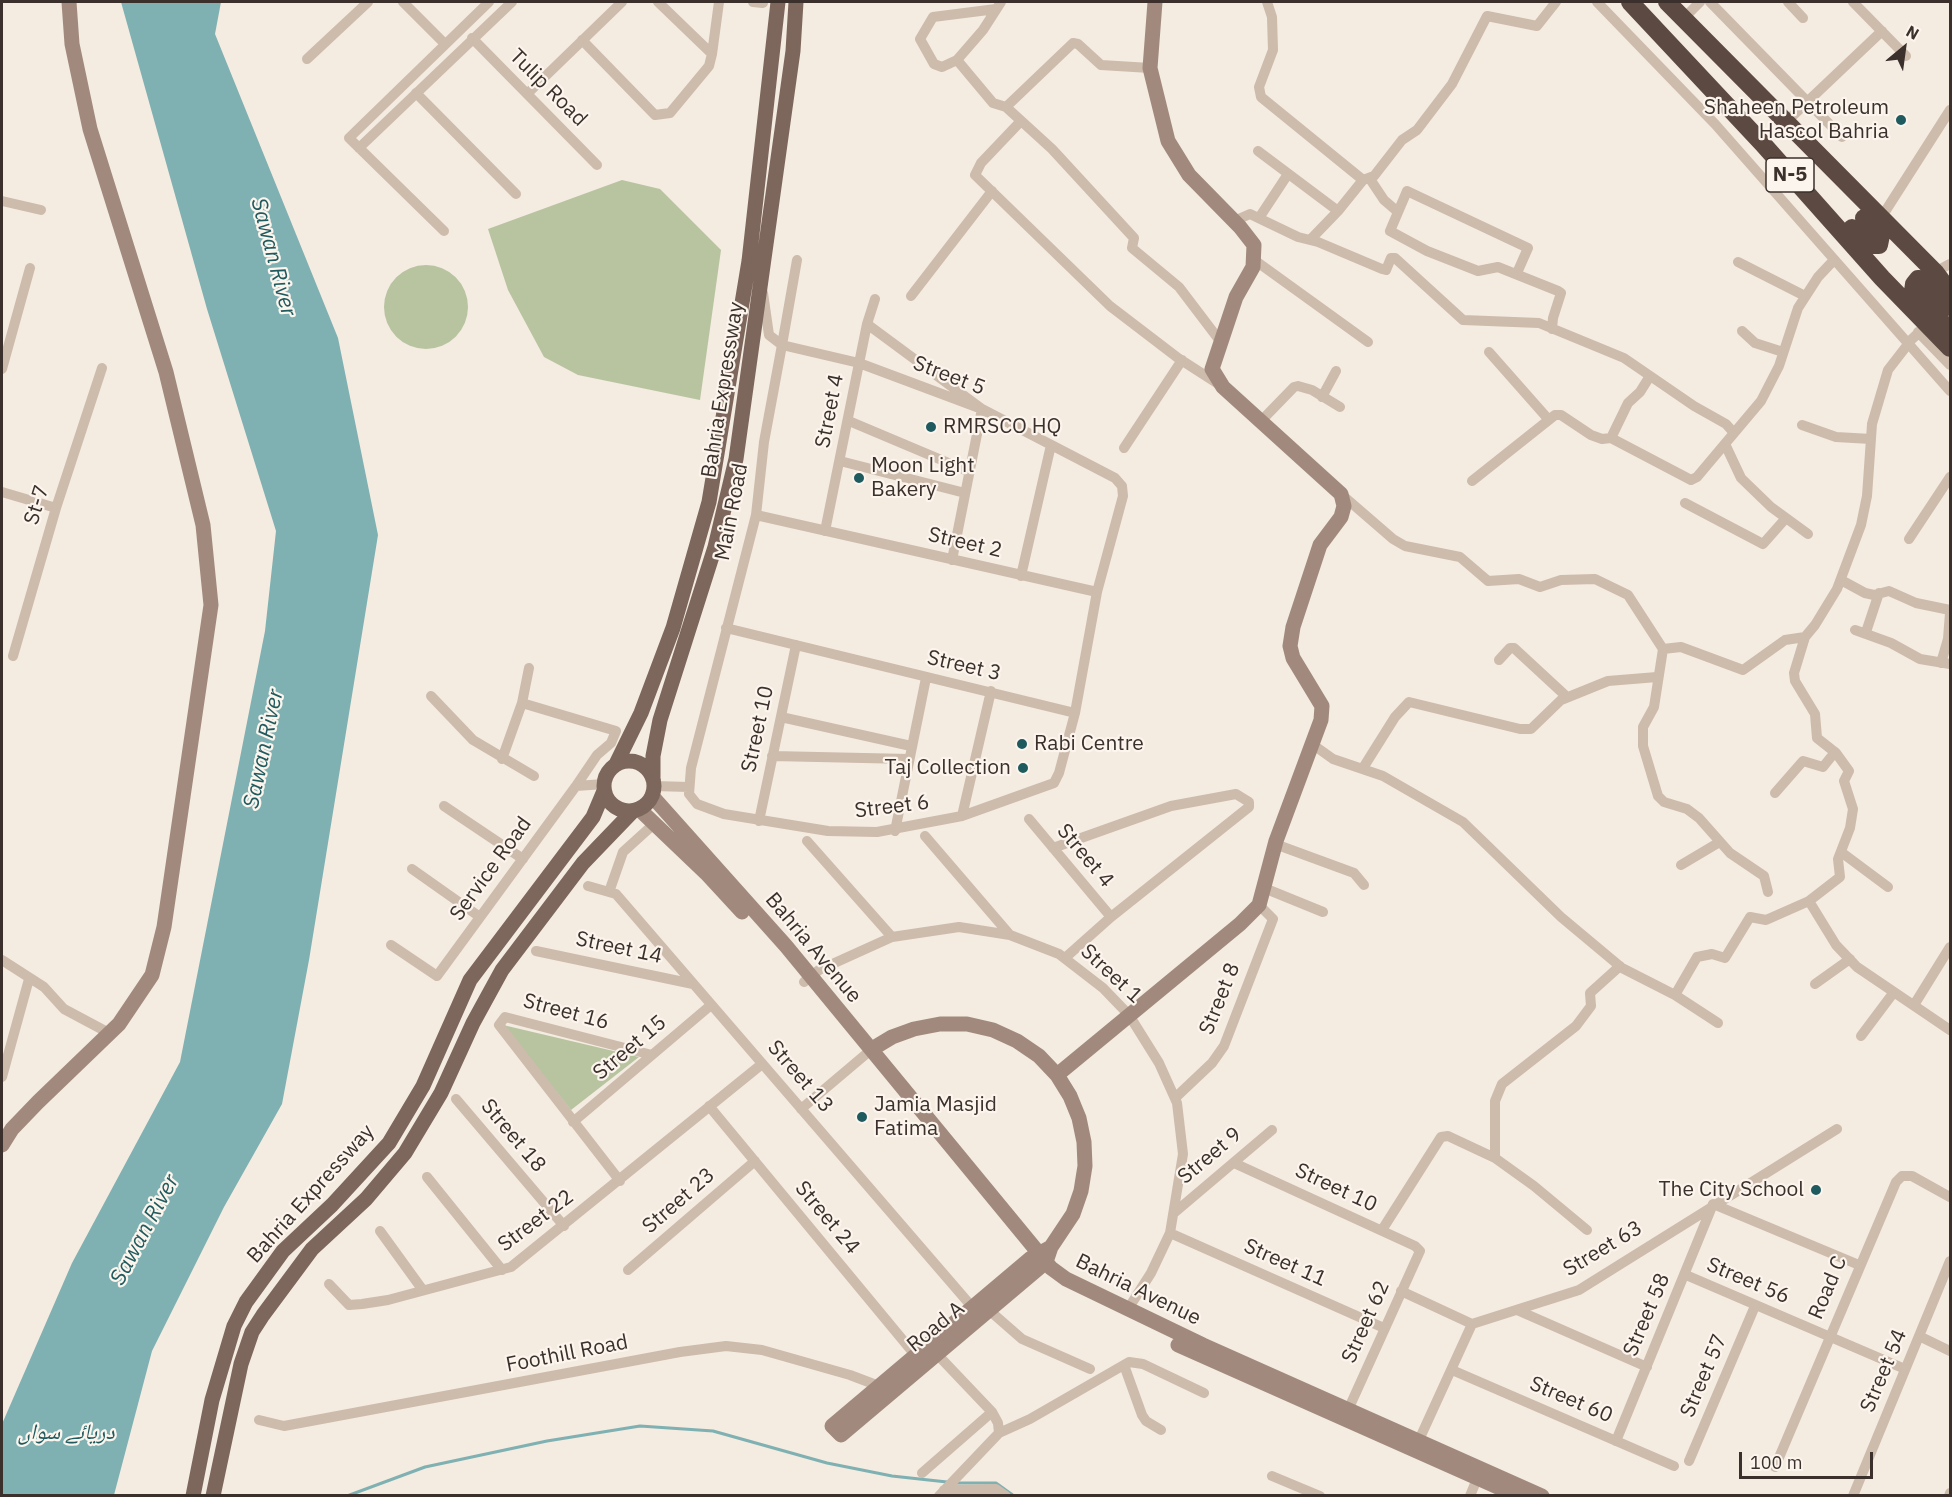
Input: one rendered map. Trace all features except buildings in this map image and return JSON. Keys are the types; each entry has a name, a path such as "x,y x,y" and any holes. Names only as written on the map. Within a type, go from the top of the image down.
{"highway":[{"name":"N-5","path":"1630,2 1762,143 1922,328 1950,348"},
{"name":"N-5","path":"1667,2 1881,218 1943,268 1950,292"},
{"path":"1762,143 1797,170 1869,245 1879,244 1881,235 1808,158 1788,124"},
{"path":"1950,307 1926,280 1918,279 1914,284 1912,291 1950,331"}],"main road":[{"name":"Bahria Expressway","path":"616,764 640,713 673,628 709,502 749,261 765,2"},
{"name":"Bahria Expressway","path":"653,786 655,744 660,720 726,506 736,459 793,51 796,2"},
{"path":"624,761 641,763 653,786 636,810 615,807 604,788 607,773 616,764 624,761"},
{"name":"Bahria Expressway","path":"193,1496 212,1400 234,1326 246,1302 283,1251 332,1205 389,1143 423,1086 470,980 593,817 604,788"},
{"name":"Bahria Expressway","path":"213,1496 241,1364 252,1332 263,1314 312,1249 366,1199 405,1153 441,1092 472,1023 502,970 584,863 636,810"}],"street":[{"path":"2,1145 12,1129 109,1034 140,997 158,958 211,605 200,514 166,372 90,129 72,45 69,2"},
{"path":"307,59 368,2"},
{"path":"403,2 445,44"},
{"path":"444,231 349,138 489,2"},
{"path":"359,148 512,2"},
{"path":"527,94 622,2"},
{"path":"658,2 712,54"},
{"path":"582,40 655,115 670,113 710,66 719,2"},
{"path":"1155,2 1150,68 1168,141 1189,175 1234,221 1254,246 1253,267 1236,297 1212,369 1223,387"},
{"path":"1267,2 1272,17 1273,50 1258,87 1261,97 1366,179 1398,212"},
{"path":"1310,240 1402,140 1417,130 1452,84 1487,16 1538,26 1556,2"},
{"path":"1597,2 1715,124 1950,391"},
{"path":"1683,19 1700,2"},
{"path":"1710,2 1842,137"},
{"path":"1788,2 1803,18"},
{"path":"1853,2 1906,56"},
{"path":"998,5 983,30 957,60 942,67 934,64 920,39 924,27 933,17 998,5"},
{"path":"1788,124 1882,31"},
{"name":"Tulip Road","path":"472,38 597,165"},
{"path":"1006,107 1073,44 1078,44 1101,65 1150,68"},
{"path":"957,60 993,103 1006,107 1052,149 1134,238 1132,248 1179,287 1220,341"},
{"path":"416,93 516,194"},
{"path":"1715,124 1732,110"},
{"path":"1881,218 1950,110"},
{"path":"1020,122 977,168 975,175 1110,306 1182,360 1223,387 1393,539 1405,546 1460,557 1488,581 1519,579 1540,587 1561,580 1595,579 1610,584 1628,595 1663,649 1656,677 1654,706 1643,727 1643,747 1652,783 1664,802 1687,809 1708,826 1718,843 1743,864 1764,876 1768,892"},
{"path":"1258,151 1338,211"},
{"path":"1259,218 1288,174"},
{"path":"911,296 992,191"},
{"path":"1517,273 1528,248 1407,191 1390,231 1427,252 1478,271 1494,266 1517,273 1561,293 1552,329"},
{"path":"2,201 40,210"},
{"path":"1234,221 1245,214 1259,218 1298,237 1386,270 1391,258 1395,258 1463,320 1539,323 1624,358 1694,406 1718,418 1734,433"},
{"path":"1254,259 1368,342"},
{"name":"Main Road","path":"689,787 691,768 756,515 764,442 797,260"},
{"path":"1472,481 1555,415 1561,415 1591,435 1602,439 1611,438 1691,480 1706,468 1771,386 1805,296 1834,260"},
{"path":"1738,261 1805,296"},
{"path":"2,369 30,268"},
{"path":"762,280 770,335 782,345"},
{"name":"Street 4","path":"825,531 867,324 875,299"},
{"path":"867,324 982,409 952,560"},
{"path":"1675,995 1697,957 1712,954 1725,958 1750,917 1766,920 1809,901 1840,878 1838,859 1850,828 1854,808 1844,781 1849,771 1835,752 1817,738 1815,714 1796,681 1794,673 1805,637 1815,625 1841,580 1861,525 1867,496 1872,424 1888,370 1922,328 1950,365"},
{"path":"1742,331 1755,343 1783,352"},
{"name":"Street 5","path":"782,345 859,363 982,409 1115,478 1122,486 1123,496 1097,592"},
{"path":"1490,352 1549,420"},
{"path":"1124,448 1182,360"},
{"name":"St-7","path":"13,656 56,508 102,368"},
{"path":"1322,397 1336,371"},
{"path":"1611,438 1628,403 1640,392 1650,376"},
{"path":"1261,421 1294,387 1306,388 1340,407"},
{"path":"849,421 970,472"},
{"path":"1802,425 1836,437 1870,439"},
{"path":"1725,444 1741,478 1785,518 1808,534"},
{"path":"1021,576 1051,445"},
{"path":"840,461 965,493"},
{"path":"1910,539 1950,477"},
{"path":"2,492 56,508"},
{"path":"1057,1075 1259,905 1275,844 1321,720 1322,706 1293,658 1292,637 1320,545 1341,517 1344,506 1341,494"},
{"path":"1685,503 1763,544 1785,518"},
{"name":"Street 2","path":"756,515 1097,592"},
{"path":"1841,580 1864,593 1889,591 1916,603 1950,611 1946,663 1920,659 1860,631 1879,593"},
{"path":"1075,713 1097,592"},
{"name":"Street 3","path":"726,628 1075,713"},
{"path":"1663,649 1681,647 1743,670 1785,640 1805,637"},
{"name":"Street 10","path":"759,821 796,645"},
{"path":"1499,660 1510,648 1514,648 1567,697"},
{"path":"502,759 522,703 529,668"},
{"path":"1363,768 1395,717 1409,702 1520,729 1531,729 1567,697 1608,681 1656,677"},
{"path":"895,831 926,678"},
{"path":"962,816 991,692"},
{"path":"431,696 473,740 534,777"},
{"name":"Service Road","path":"391,945 437,976 597,754 611,743 616,731 522,703"},
{"name":"Street 6","path":"689,787 689,794 697,804 724,814 828,831 895,831 962,816 1054,783 1059,774 1075,713"},
{"path":"781,717 911,746"},
{"path":"1312,744 1333,759 1363,768 1403,787 1463,822 1561,917 1620,966 1675,995 1718,1023"},
{"path":"1775,793 1803,761 1823,767 1835,752"},
{"path":"772,756 909,759"},
{"path":"576,786 604,788"},
{"path":"653,786 689,787"},
{"name":"Bahria Avenue","path":"653,786 688,839 1041,1258 1061,1287 1198,1354 1480,1473 1542,1496"},
{"path":"1053,848 1171,806 1236,794 1245,798 1249,807 1111,917 1065,958"},
{"path":"444,806 523,859"},
{"name":"Bahria Avenue","path":"636,810 655,823 706,873 807,979"},
{"name":"Street 4","path":"1029,819 1111,917"},
{"path":"609,892 623,852 655,823"},
{"path":"926,836 1010,935"},
{"path":"807,841 892,937"},
{"path":"1681,865 1718,843"},
{"path":"1275,844 1354,873 1364,885"},
{"path":"1841,852 1888,886"},
{"path":"412,869 480,917"},
{"name":"Street 13","path":"588,886 616,894 973,1308"},
{"path":"1264,888 1323,912"},
{"path":"1809,901 1836,945 1850,959 1894,992 1950,1029"},
{"name":"Street 8","path":"1175,1098 1212,1063 1224,1046 1273,919 1259,905"},
{"name":"Street 1","path":"807,979 819,969 892,937 959,927 1010,935 1065,958 1103,988 1129,1015 1159,1063 1175,1098 1183,1154 1170,1233 1151,1273 1128,1310"},
{"path":"1914,1005 1950,947"},
{"name":"Street 14","path":"536,951 693,984"},
{"path":"1815,984 1850,959"},
{"path":"2,960 44,987 64,1009 109,1034"},
{"path":"1495,1158 1495,1101 1502,1084 1576,1026 1591,1006 1590,993 1620,966"},
{"path":"2,1077 29,979"},
{"path":"1861,1036 1894,992"},
{"name":"Street 15","path":"573,1122 711,1005"},
{"name":"Street 16","path":"573,1122 499,1029 500,1020 505,1017 652,1055"},
{"name":"Road A","path":"868,1052 914,1029 940,1024 967,1024 993,1030 1017,1041 1039,1056 1057,1075 1070,1096 1079,1118 1084,1142 1085,1167 1082,1191 1073,1214 1041,1258 990,1311 932,1350 916,1356 879,1386 837,1430 932,1350 973,1308 1041,1258"},
{"path":"801,1109 868,1052"},
{"name":"Street 22","path":"329,1284 350,1305 388,1300 422,1289 511,1267 534,1251 762,1064"},
{"name":"Street 18","path":"456,1099 564,1226"},
{"name":"Street 24","path":"709,1106 916,1356"},
{"path":"573,1122 620,1181"},
{"name":"Street 63","path":"1472,1324 1579,1290 1713,1204 1837,1129"},
{"name":"Street 9","path":"1174,1213 1272,1130"},
{"path":"1382,1230 1441,1137 1455,1139 1495,1158 1534,1186 1587,1230"},
{"name":"Street 23","path":"628,1270 755,1161"},
{"name":"Street 10","path":"1234,1163 1382,1230 1415,1246 1420,1251"},
{"name":"Road C","path":"1775,1467 1896,1182 1902,1176 1912,1176 1950,1197"},
{"path":"427,1178 502,1270"},
{"path":"1713,1204 1859,1265"},
{"name":"Street 58","path":"1616,1441 1686,1275 1713,1204"},
{"path":"380,1232 422,1289"},
{"name":"Street 11","path":"1170,1233 1384,1328"},
{"name":"Street 62","path":"1348,1410 1420,1251"},
{"name":"Bahria Avenue","path":"1041,1258 1066,1279 1128,1310 1419,1440 1518,1496"},
{"name":"Street 54","path":"1853,1496 1950,1261"},
{"name":"Street 56","path":"1686,1275 1905,1369"},
{"path":"1401,1291 1472,1324 1419,1440"},
{"name":"Street 57","path":"1689,1461 1755,1306"},
{"path":"1516,1310 1647,1367"},
{"path":"990,1311 1023,1339 1090,1369"},
{"path":"1919,1336 1950,1351"},
{"name":"Foothill Road","path":"259,1420 285,1426 680,1352 726,1346 762,1350 850,1375 879,1386"},
{"path":"932,1350 992,1412 998,1423 999,1433"},
{"path":"944,1490 999,1433 1030,1419 1129,1362 1143,1364 1204,1393"},
{"path":"1124,1365 1142,1414 1146,1421 1161,1430"},
{"name":"Street 60","path":"1452,1370 1674,1466"},
{"path":"922,1473 992,1412"},
{"path":"1470,1496 1480,1473"},
{"path":"1272,1476 1320,1496"},
{"path":"944,1490 996,1489 1006,1496"}],"green space":[{"path":"622,180 660,189 721,250 700,400 578,375 544,357 508,290 488,229"},
{"path":"426,265 442,268 461,284 468,307 465,323 449,342 426,349 410,346 391,330 384,307 387,291 403,272"},
{"path":"503,1025 639,1057 571,1110"}],"water":[{"name":"دریائے سواں","path":"121,2 221,2 215,34 338,338 378,535 309,960 282,1104 224,1207 152,1351 114,1495 2,1495 2,1424 72,1263 180,1062 265,631 276,531 207,309"}],"waterway":[{"path":"347,1496 425,1467 547,1441 640,1426 713,1431 827,1463 892,1476 947,1482"},
{"path":"957,1483 996,1483 1014,1496"}],"place":[{"name":"Shaheen Petroleum Hascol Bahria","path":"1901,120"},
{"name":"RMRSCO HQ","path":"931,427"},
{"name":"Moon Light Bakery","path":"859,478"},
{"name":"Rabi Centre","path":"1022,744"},
{"name":"Taj Collection","path":"1023,768"},
{"name":"Jamia Masjid Fatima","path":"862,1117"},
{"name":"The City School","path":"1816,1190"}],"water label":[{"name":"Sawan River","path":"273,257"},
{"name":"Sawan River","path":"264,749"},
{"name":"Sawan River","path":"145,1230"}]}
